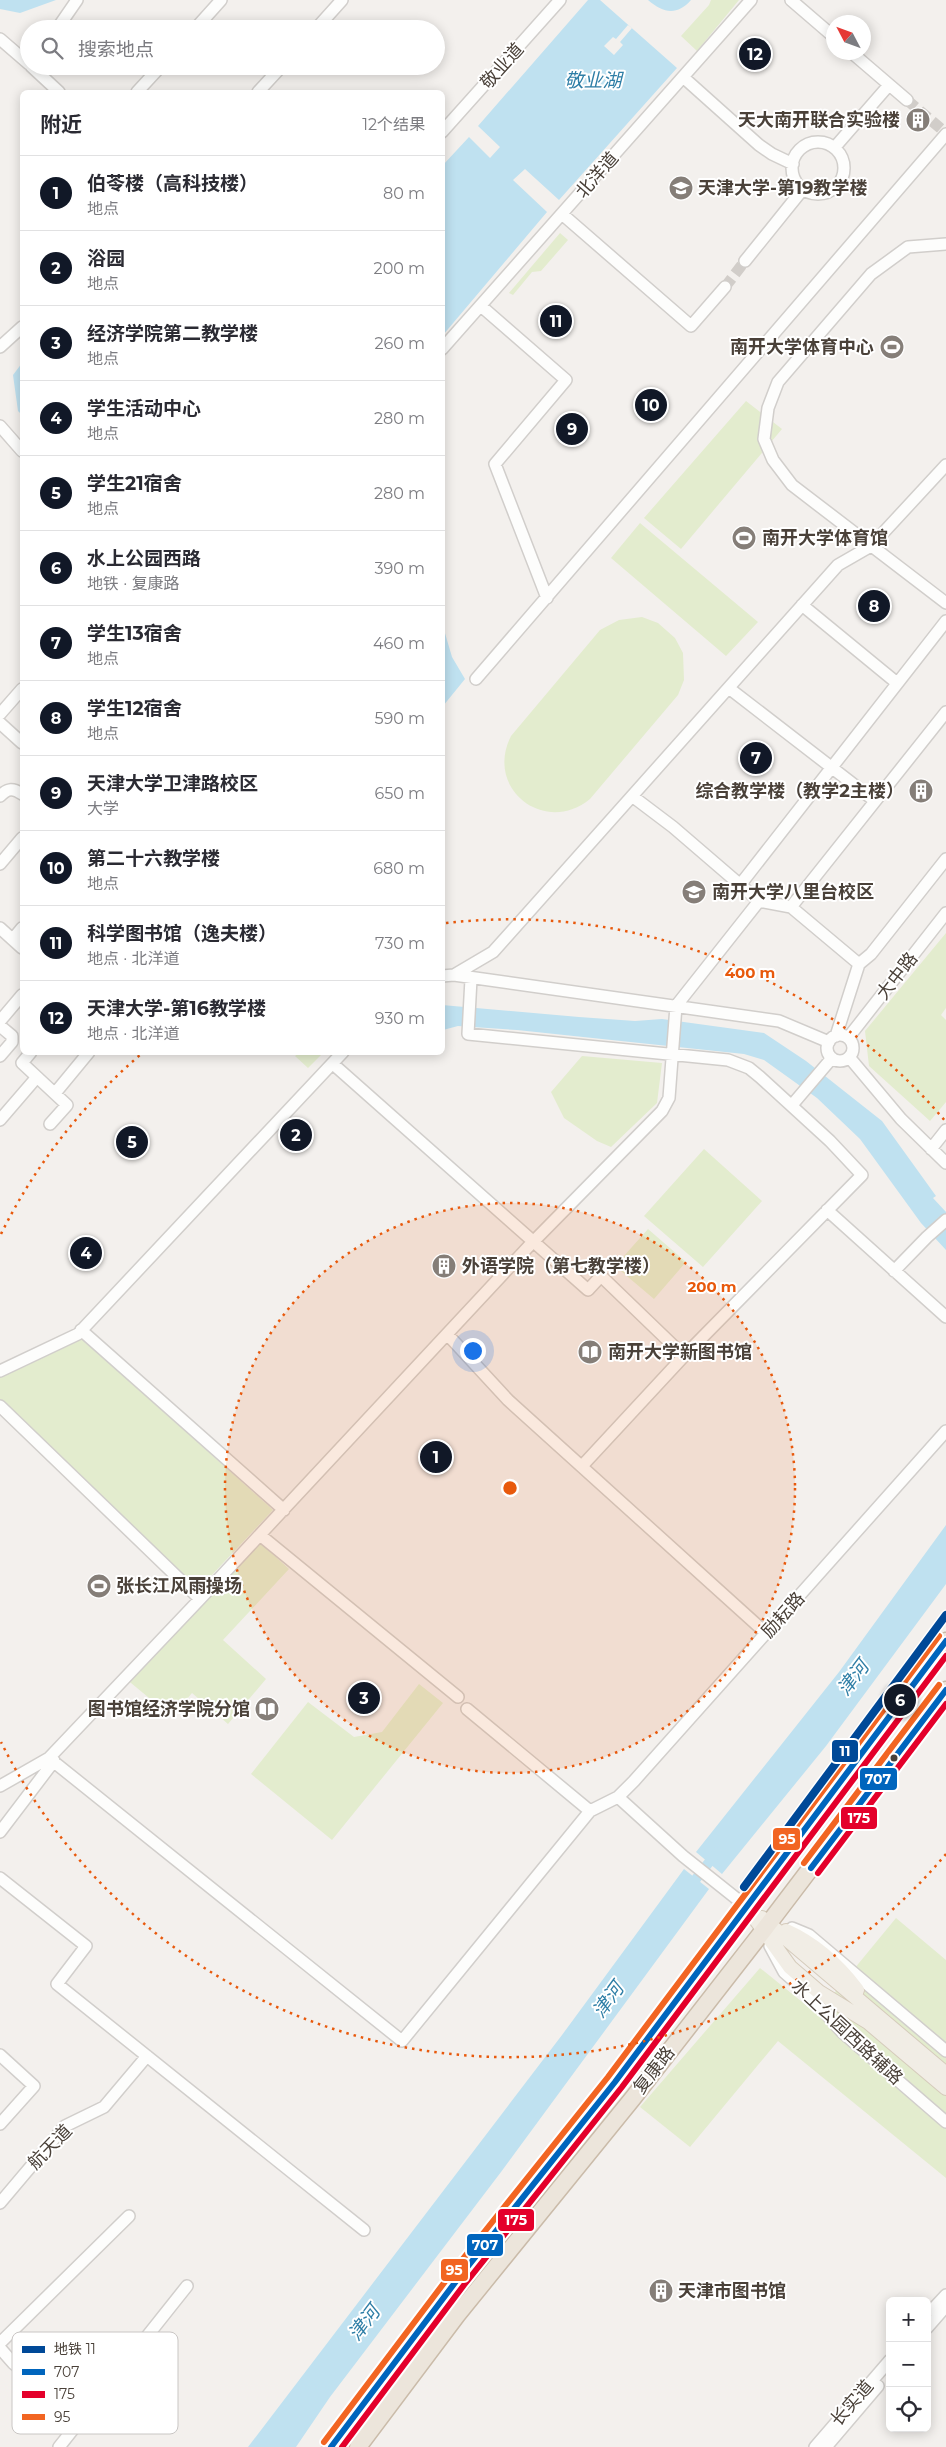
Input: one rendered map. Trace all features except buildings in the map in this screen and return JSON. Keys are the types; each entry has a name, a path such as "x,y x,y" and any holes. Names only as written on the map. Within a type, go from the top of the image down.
{"highway":[{"name":"复康路","path":"330,2447 456,2280 615,2082 946,1641"},
{"name":"复康路","path":"358,2447 457,2315 633,2098 766,1927 946,1690"}],"main road":[{"path":"747,1907 766,1927 871,2017 946,2088"},
{"path":"766,1927 790,1968 819,1992 871,2017 946,2074"}],"street":[{"path":"63,20 77,0"},
{"path":"203,20 221,0"},
{"path":"324,20 342,0"},
{"name":"敬业道","path":"445,129 560,0"},
{"name":"北洋道","path":"445,346 751,0"},
{"path":"791,0 826,30"},
{"path":"0,39 20,56"},
{"path":"860,60 906,100"},
{"path":"41,75 57,90"},
{"path":"139,90 153,75"},
{"path":"260,90 274,75"},
{"path":"683,77 758,144 772,154 793,164"},
{"path":"835,147 889,85"},
{"path":"476,679 946,134"},
{"path":"812,143 827,143 835,147 843,160 844,167 839,183 834,188 818,194 803,189 797,182 793,164 799,151 812,143"},
{"path":"745,261 803,189"},
{"path":"562,214 691,326 725,287"},
{"path":"946,244 908,247 871,274 778,382 768,408 764,439 773,460 792,486 946,603"},
{"path":"481,306 566,380 495,464 547,598"},
{"path":"0,347 20,329"},
{"path":"0,426 20,449"},
{"path":"448,975 493,952 730,689 838,565 871,546 946,465"},
{"path":"802,605 898,683"},
{"path":"740,885 946,621"},
{"path":"730,689 876,801"},
{"path":"0,714 20,691"},
{"path":"791,907 946,712"},
{"path":"0,723 20,741"},
{"path":"0,796 6,790 11,789 20,793"},
{"path":"632,796 673,827 759,901 791,907 859,964"},
{"path":"0,864 20,840"},
{"path":"448,975 779,1021 832,1039 848,1038 853,1049 848,1057 840,1061 832,1058 828,1052 832,1039 859,964 872,954 946,859"},
{"path":"0,1832 51,1759 534,1241 662,1111 669,1098 676,1006 759,901"},
{"name":"大中路","path":"848,1038 946,913"},
{"path":"0,928 20,946"},
{"path":"13,940 20,931"},
{"path":"471,979 468,1034 728,1060 748,1068 792,1105 862,1175 684,1356 582,1466"},
{"path":"0,1021 20,997"},
{"path":"0,1026 12,1036 12,1042 3,1052 22,1063 56,1092 68,1105 50,1124"},
{"path":"22,1063 29,1055"},
{"path":"56,1092 87,1055"},
{"path":"0,1371 81,1330 340,1055"},
{"path":"848,1057 901,1119 946,1163"},
{"path":"792,1105 832,1058"},
{"path":"333,1064 588,1290 601,1276 684,1356"},
{"path":"0,1120 37,1077"},
{"path":"931,1149 946,1130"},
{"path":"827,1210 946,1317"},
{"path":"894,1271 927,1236 946,1220"},
{"path":"81,1330 284,1510"},
{"path":"447,1334 508,1400 767,1634"},
{"path":"0,1406 200,1599"},
{"name":"励耘路","path":"618,1797 767,1634 946,1431"},
{"path":"260,1535 458,1697"},
{"path":"467,1709 590,1811"},
{"path":"0,1786 51,1759"},
{"path":"51,1759 402,2041 590,1811 618,1797 683,1856 747,1907"},
{"path":"0,1878 86,1946 56,1984 364,2230"},
{"path":"766,1927 809,1935 946,2051"},
{"name":"水上公园西路辅路","path":"766,1927 784,1972 810,1994 842,2032 946,2122"},
{"path":"0,2055 34,2086 0,2124"},
{"name":"航天道","path":"0,2203 65,2126 104,2107 147,2056"},
{"path":"0,2343 129,2216"},
{"path":"151,2332 188,2286"},
{"path":"931,2312 946,2295"},
{"path":"931,2323 946,2306"},
{"path":"0,2348 12,2363"},
{"name":"长实道","path":"815,2447 886,2365"},
{"name":"长实道","path":"826,2447 886,2377"},
{"path":"59,2447 70,2434"}],"green space":[{"path":"711,0 739,0 697,51 681,36 709,5"},
{"path":"560,233 568,240 541,271 532,272 513,295 509,293"},
{"path":"746,401 782,429 681,549 644,518"},
{"path":"640,523 758,622 726,656 611,558"},
{"path":"642,617 658,623 675,638 683,653 684,680 678,695 590,799 573,809 555,812 538,809 524,801 512,789 506,773 505,755 511,736 600,630 619,620"},
{"path":"946,933 946,1008 941,1015 946,1020 946,1102 930,1121 869,1066 865,1031"},
{"path":"296,1055 321,1055 308,1068 295,1056"},
{"path":"582,1056 662,1063 657,1103 611,1147 597,1141 564,1118 551,1092"},
{"path":"704,1149 762,1201 703,1267 644,1216"},
{"path":"648,1229 686,1262 654,1299 615,1266"},
{"path":"80,1336 273,1510 196,1592 0,1401 0,1377"},
{"path":"255,1538 289,1569 223,1640 266,1679 228,1724 192,1693 172,1717 125,1678"},
{"path":"419,1684 443,1703 332,1840 251,1774 308,1702 354,1737 382,1732"},
{"path":"896,1918 946,1960 946,2178 778,2041 690,2147 640,2107 760,1968 817,2014"}],"water":[{"path":"0,0 56,0 20,13 0,9"},
{"name":"敬业湖","path":"588,0 600,0 677,68 559,200 525,169 513,180 547,212 445,333 445,163 469,137 490,158 500,147 478,126"},
{"path":"648,0 691,0 680,9 670,11 659,8"},
{"path":"20,366 20,413 18,411 13,375"},
{"path":"445,633 452,657 465,679 445,704"},
{"path":"445,1005 635,1021 662,1019 764,1033 806,1061 882,1121 936,1196 933,1198 946,1212 946,1250 921,1223 860,1139 817,1098 764,1060 744,1054 517,1030 458,1026 445,1029"},
{"path":"946,1525 946,1584 826,1746 722,1874 696,1852 839,1672"},
{"path":"684,1869 709,1889 501,2172 330,2397 296,2447 248,2447 562,2035"}],"pier":[{"path":"628,25 632,28 620,42 623,45 614,55 604,46 613,37 616,39"}],"waterway":[{"name":"津河","path":"689,1888 717,1852"}],"tunnel":[{"path":"907,100 946,133"},
{"path":"725,287 745,261"}],"metro line":[{"name":"11","path":"744,1887 946,1615"}],"transit line":[{"name":"95","path":"324,2442 450,2275 608,2077 939,1636"},
{"name":"707","path":"331,2447 457,2280 615,2082 946,1641"},
{"name":"175","path":"342,2447 464,2285 622,2087 946,1656"},
{"name":"95","path":"804,1863 939,1685"},
{"name":"707","path":"811,1868 946,1690"},
{"name":"175","path":"818,1873 946,1704"}],"place":[{"name":"天津大学-第16教学楼","path":"755,54"},
{"name":"天大南开联合实验楼","path":"918,120"},
{"name":"天津大学-第19教学楼","path":"681,188"},
{"name":"科学图书馆（逸夫楼）","path":"556,321"},
{"name":"南开大学体育中心","path":"892,347"},
{"name":"第二十六教学楼","path":"651,405"},
{"name":"天津大学卫津路校区","path":"572,429"},
{"name":"南开大学体育馆","path":"744,538"},
{"name":"学生12宿舍","path":"874,606"},
{"name":"学生13宿舍","path":"756,758"},
{"name":"综合教学楼（教学2主楼）","path":"921,791"},
{"name":"南开大学八里台校区","path":"694,892"},
{"name":"浴园","path":"296,1135"},
{"name":"学生21宿舍","path":"132,1142"},
{"name":"学生活动中心","path":"86,1253"},
{"name":"外语学院（第七教学楼）","path":"444,1266"},
{"name":"南开大学新图书馆","path":"590,1352"},
{"name":"伯苓楼（高科技楼）","path":"436,1457"},
{"name":"张长江风雨操场","path":"99,1586"},
{"name":"经济学院第二教学楼","path":"364,1698"},
{"name":"水上公园西路","path":"900,1700"},
{"name":"图书馆经济学院分馆","path":"267,1709"},
{"name":"天津市图书馆","path":"661,2291"}]}
